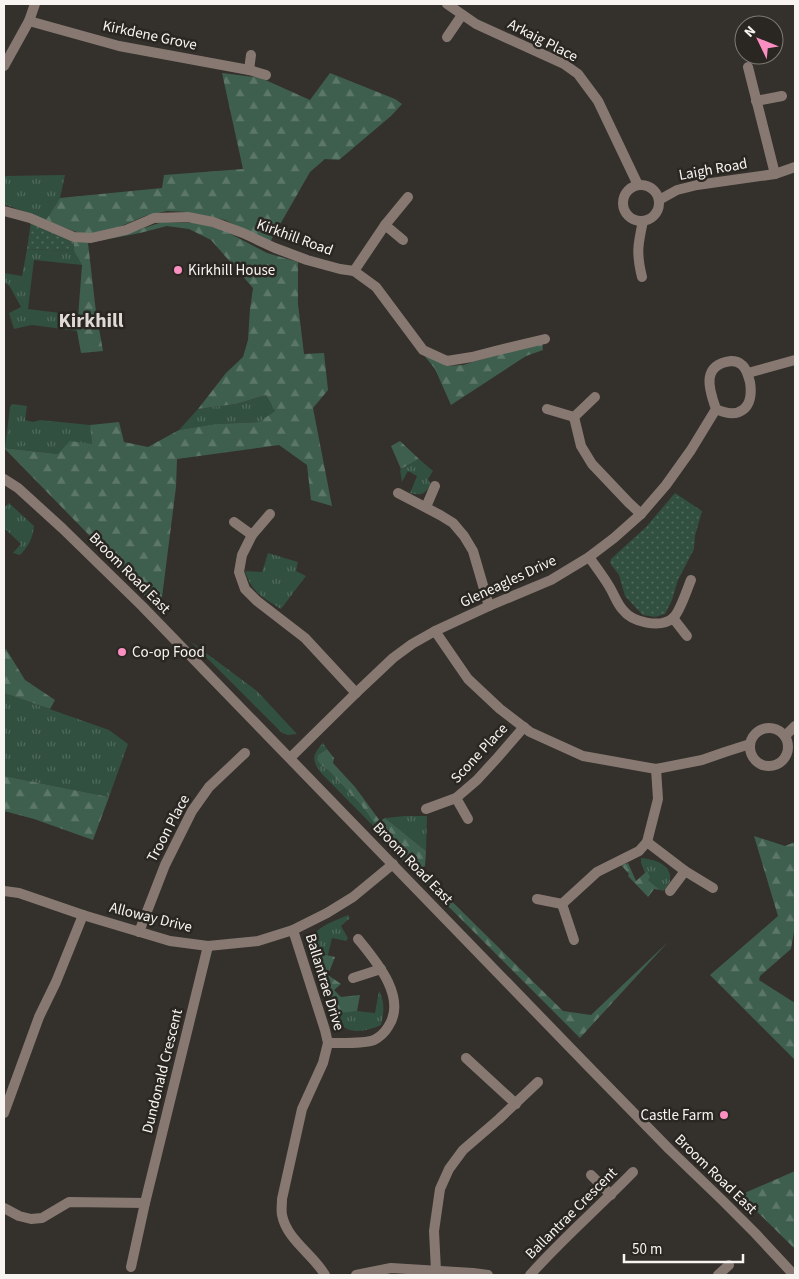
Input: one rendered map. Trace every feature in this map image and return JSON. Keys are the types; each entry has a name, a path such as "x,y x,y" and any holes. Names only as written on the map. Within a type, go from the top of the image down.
{"street":[{"path":"4,66 29,21 35,4"},
{"name":"Arkaig Place","path":"447,4 476,24 564,64 578,74 598,101 638,185"},
{"path":"447,37 462,15"},
{"name":"Kirkdene Grove","path":"29,21 119,46 249,70 266,76"},
{"path":"249,70 251,55"},
{"path":"748,67 775,174"},
{"path":"756,101 782,96"},
{"name":"Laigh Road","path":"659,200 677,190 697,185 775,174 795,167"},
{"path":"638,185 654,190 659,200 659,206 654,216 643,221 632,218 624,209 625,197 632,188 638,185"},
{"path":"354,271 385,225 408,197"},
{"name":"Kirkhill Road","path":"4,210 30,218 74,237 91,238 126,230 154,218 188,217 213,222 308,260 354,271 376,287 423,350 447,361 472,358 545,339"},
{"path":"642,276 638,261 638,243 643,221"},
{"path":"385,225 403,240"},
{"path":"748,373 795,360"},
{"path":"723,362 738,362 743,365 748,373 751,392 750,400 744,409 730,414 716,409 709,381 710,374 715,366 723,362"},
{"path":"574,417 595,397"},
{"path":"547,409 574,417"},
{"name":"Gleneagles Drive","path":"290,758 393,658 412,644 489,606 551,580 589,557 614,538 641,514 666,485 691,450 716,409"},
{"path":"574,417 580,446 592,464 641,514"},
{"name":"Broom Road East","path":"4,478 18,488 62,528 128,592 601,1080 755,1233 794,1275"},
{"path":"426,508 435,486"},
{"path":"398,493 440,515 453,524 464,536 473,551 489,606"},
{"path":"270,514 252,535 242,555 239,572 245,589 257,601 306,638 356,693"},
{"path":"234,522 252,535"},
{"path":"589,557 623,610 634,619 646,623 661,623 673,618 680,607 691,580"},
{"path":"673,618 687,636"},
{"path":"435,631 468,679 500,709 530,732 583,756 656,769 702,760 750,744"},
{"path":"785,736 795,726"},
{"name":"Scone Place","path":"426,809 456,798 477,780 524,727"},
{"path":"762,729 775,729 785,736 788,752 781,762 769,766 762,765 753,757 750,751 750,744 752,738 762,729"},
{"name":"Troon Place","path":"139,932 165,865 192,811 209,787 245,753"},
{"path":"562,904 597,872 639,851 646,842 658,799 656,769"},
{"name":"Scone Place","path":"456,798 468,820"},
{"path":"646,842 685,871 714,888"},
{"name":"Alloway Drive","path":"4,891 19,893 83,915 170,941 208,946 258,941 293,930 353,897 393,864"},
{"path":"670,891 685,871"},
{"path":"537,899 562,904"},
{"path":"562,904 574,940"},
{"path":"4,1113 39,1017 56,982 83,915"},
{"name":"Ballantrae Drive","path":"293,930 328,1043 323,1063 302,1108 282,1199 282,1214 291,1235 325,1275"},
{"name":"Ballantrae Drive","path":"328,1043 374,1040 383,1034 393,1019 394,995 381,969 358,939"},
{"name":"Dundonald Crescent","path":"131,1267 208,946"},
{"name":"Ballantrae Drive","path":"353,978 381,969"},
{"path":"466,1058 516,1104"},
{"path":"436,1271 434,1231 440,1188 449,1169 463,1150 516,1104 538,1082"},
{"name":"Ballantrae Crescent","path":"530,1275 633,1172"},
{"path":"592,1175 611,1195"},
{"path":"4,1208 19,1216 30,1219 42,1218 69,1202 145,1203"},
{"path":"718,1275 729,1265"},
{"path":"356,1275 391,1268 488,1275"}],"green space":[{"path":"222,73 261,78 310,100 330,73 395,99 402,104 391,116 339,160 325,159 310,172 270,242 225,220 188,212 167,211 145,216 119,227 92,234 83,234 46,220 60,198 162,188 164,175 243,169"},
{"path":"65,175 60,198 46,220 4,204 4,176"},
{"path":"31,222 73,238 74,251 27,249"},
{"path":"162,222 198,223 223,230 267,253 298,262 298,304 304,354 324,353 328,390 313,408 332,506 311,500 307,465 279,445 177,459 176,487 160,613 87,533 4,448 58,454 70,441 92,444 90,425 119,422 124,442 148,447 179,430 215,424 259,422 275,411 266,395 236,404 198,409 226,373 243,357 248,340 253,288 211,240 189,229 167,226 88,243 96,312 103,351 81,353 77,331 82,265 74,251 73,238 126,234"},
{"path":"27,249 74,251 82,265 34,260 28,309 77,315 77,331 32,325 14,329 9,313 21,307 10,287 4,281 4,273 22,276"},
{"path":"542,342 543,350 526,356 451,405 435,369 423,354 446,366 463,365"},
{"path":"266,395 275,411 259,422 215,424 179,430 198,409 236,404"},
{"path":"12,404 27,406 25,420 90,425 92,444 58,454 5,448 10,407"},
{"path":"400,441 419,459 401,469 391,446"},
{"path":"419,459 433,471 428,479 431,485 421,494 410,493 417,476 408,471 402,482 400,470"},
{"path":"675,493 702,511 695,536 694,549 678,580 672,600 665,614 655,617 643,615 625,596 619,575 610,563 611,559 646,527"},
{"path":"9,503 34,526 30,542 20,555 13,553 21,544 4,528 4,508"},
{"path":"268,553 298,562 296,571 306,576 281,609 264,598 255,589 245,571 262,572"},
{"path":"190,641 257,691 297,734 288,735 282,733"},
{"path":"6,649 25,680 55,700 50,709 4,693 4,650"},
{"path":"4,693 109,730 128,744 109,797 4,776"},
{"path":"323,743 327,749 318,755 317,760 362,806 387,840 322,774 314,758"},
{"path":"327,749 334,758 333,763 355,787 380,821 385,818 426,851 425,866 419,869 563,1011 591,1015 668,942 580,1038 399,857 362,806 317,760 318,755"},
{"path":"4,776 109,797 93,840 34,819 4,811"},
{"path":"427,816 426,851 385,818"},
{"path":"754,836 785,846 795,842 795,925 791,949 760,976 759,980 795,1003 795,1060 710,975 778,916"},
{"path":"641,858 656,861 668,870 670,881 664,891 648,880 641,863"},
{"path":"628,863 636,881 647,871 650,877 648,880 660,890 654,889 648,897 628,876 629,874 621,865"},
{"path":"348,915 350,918 341,926 348,938 346,941 332,938 328,955 313,952 312,940 317,931 327,924"},
{"path":"313,952 335,957 328,975 341,984 334,990 341,997 360,995 357,1011 334,1014"},
{"path":"379,991 383,1007 381,1025 360,1031 354,1031 342,1026 334,1014 357,1011 375,1013"},
{"path":"795,1171 795,1249 740,1195"}],"place":[{"name":"Kirkhill House","path":"178,270"},
{"name":"Co-op Food","path":"122,652"},
{"name":"Castle Farm","path":"724,1115"}],"district":[{"name":"Kirkhill","path":"91,320"}]}
